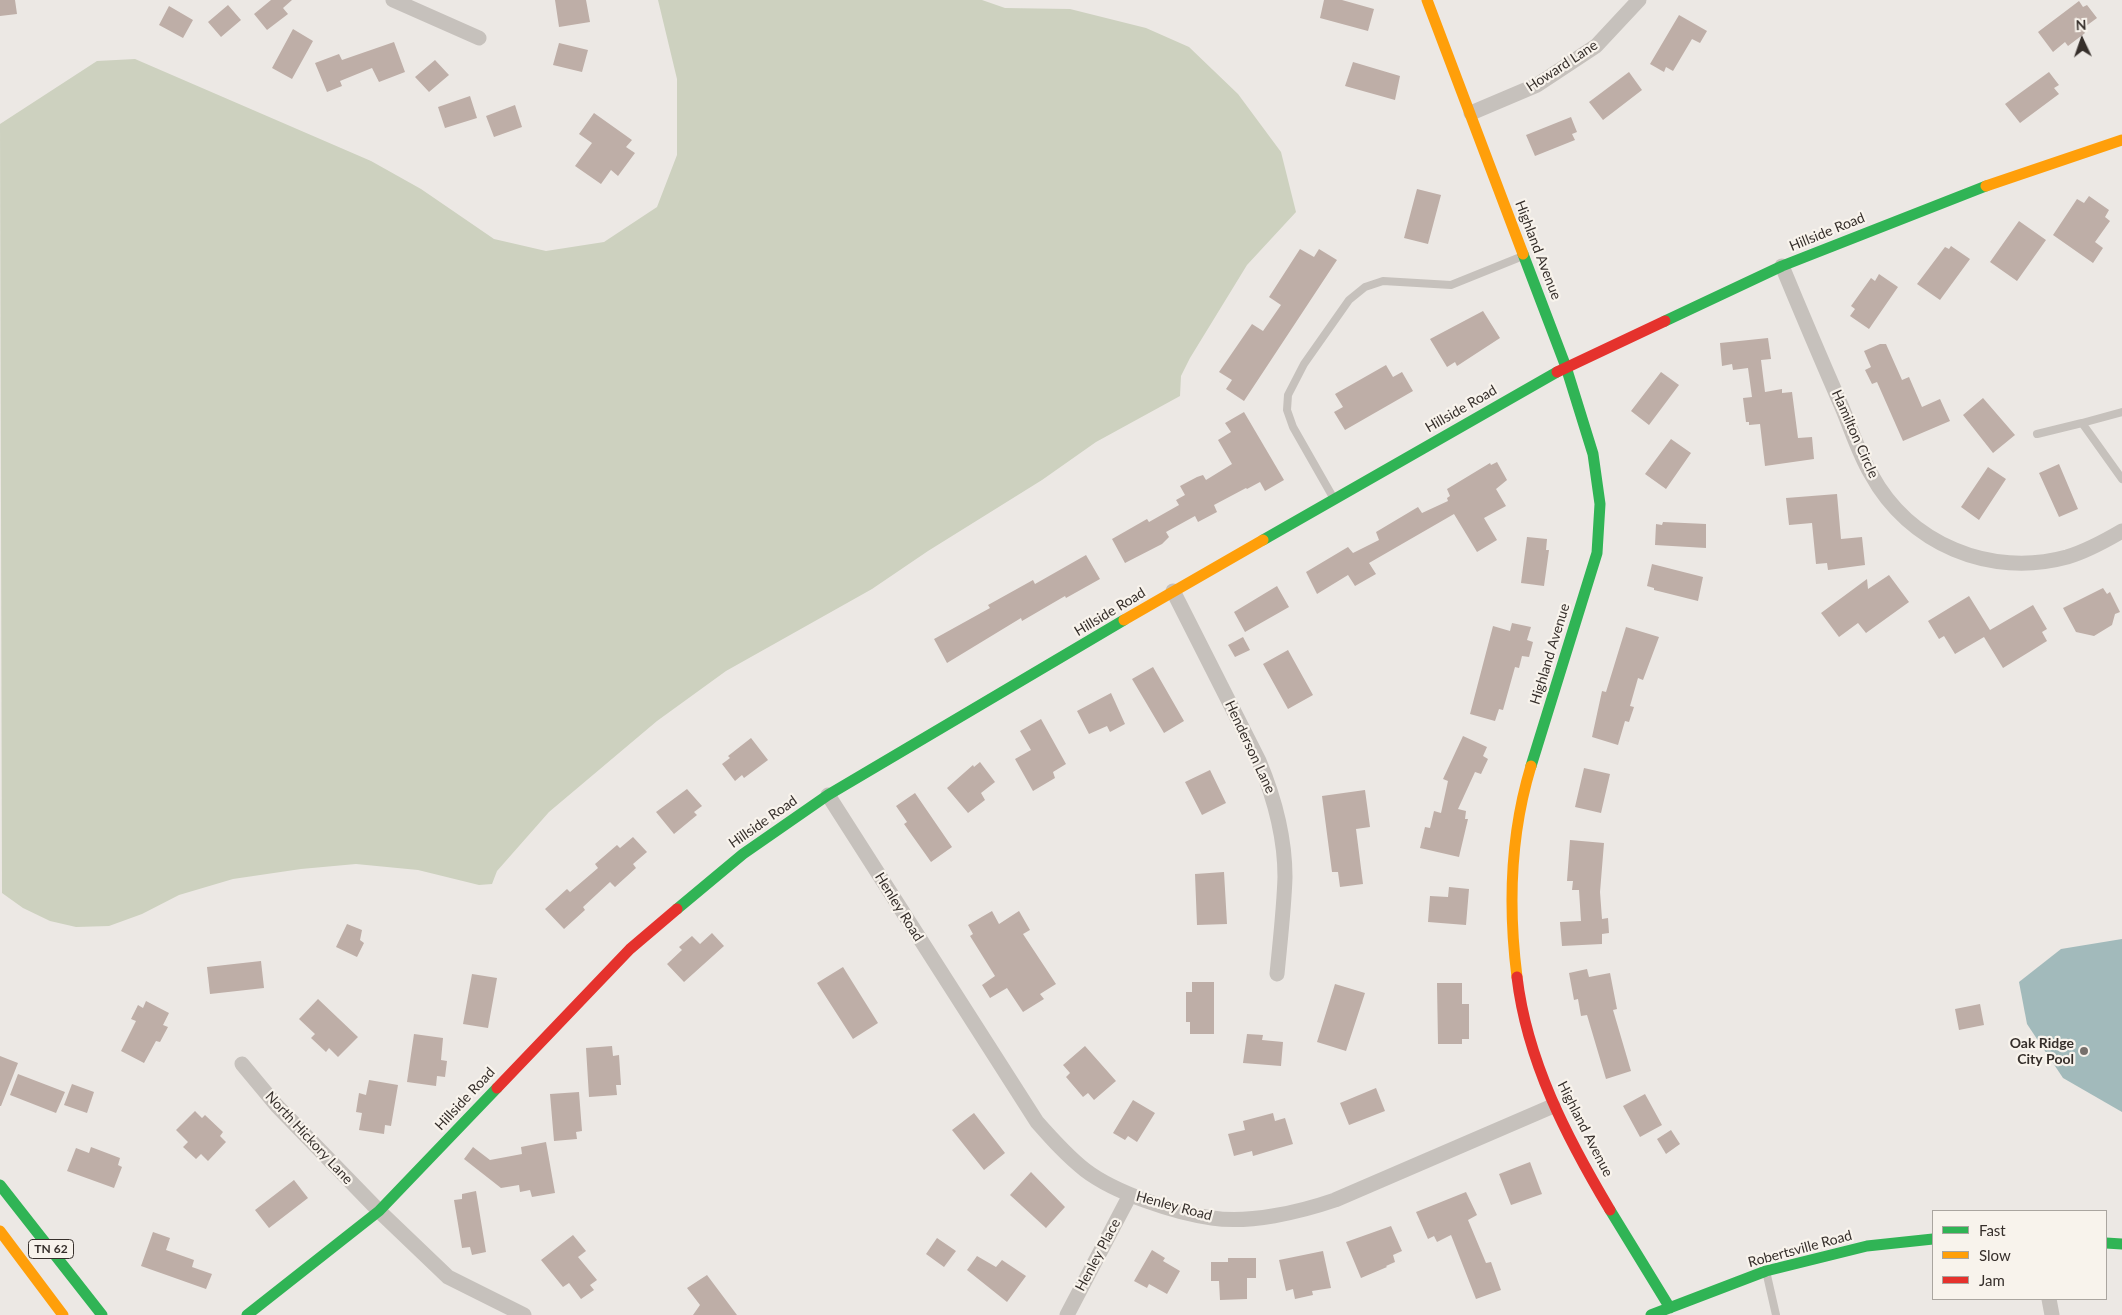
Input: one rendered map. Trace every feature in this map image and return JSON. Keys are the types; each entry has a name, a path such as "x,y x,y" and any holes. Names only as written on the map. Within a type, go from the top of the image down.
{"main road":[{"name":"Highland Avenue","path":"1427,0 1566,367 1593,454 1600,504 1597,545 1530,771 1517,827 1511,896 1512,937 1518,988 1534,1054 1553,1106 1598,1189 1670,1308"},
{"name":"Hillside Road","path":"247,1315 379,1211 630,949 743,854 828,795 1174,591 1566,367 1782,266 2009,177 2122,140"},
{"name":"TN 62","path":"0,1185 102,1315"},
{"name":"TN 62","path":"0,1231 63,1315"},
{"name":"Robertsville Road","path":"1651,1315 1766,1271 1867,1246 1932,1239"},
{"path":"2107,1243 2122,1244"}],"street":[{"path":"393,0 479,38"},
{"name":"Howard Lane","path":"1471,113 1537,85 1596,46 1629,13 1639,0"},
{"name":"Hamilton Circle","path":"1782,266 1871,476 1896,509 1931,539 1971,557 2023,564 2067,557 2099,545 2122,531"},
{"name":"Henderson Lane","path":"1174,591 1259,761 1270,786 1279,818 1285,876 1277,974"},
{"name":"Henley Road","path":"828,795 1037,1122 1060,1149 1086,1171 1130,1195 1213,1218 1283,1214 1308,1210 1553,1106"},
{"name":"North Hickory Lane","path":"242,1064 277,1106 379,1211 448,1277 524,1315"},
{"name":"Henley Place","path":"1067,1315 1130,1195"},
{"path":"2049,1300 2052,1315"}],"lane":[{"path":"1334,499 1300,440 1287,410 1288,395 1304,364 1349,300 1365,286 1383,281 1451,285 1468,280 1523,256"},
{"path":"2037,434 2122,412"},
{"path":"2082,423 2122,479"},
{"path":"1766,1271 1776,1315"}],"green space":[{"path":"658,0 982,0 1005,8 1070,9 1146,28 1189,47 1238,94 1281,152 1296,212 1247,265 1190,358 1181,376 1180,396 1096,442 1042,480 928,551 872,589 726,671 657,721 549,812 497,871 492,884 479,885 418,870 356,864 301,869 233,879 179,895 142,914 109,926 76,927 50,921 23,908 2,893 0,124 97,61 135,59 371,161 421,189 494,239 546,251 604,242 657,207 677,155 677,79"}],"water":[{"name":"Oak Ridge City Pool","path":"2122,939 2122,1112 2063,1078 2027,1024 2019,982 2061,949"}],"building":[{"path":"0,0 15,0 17,14 0,16"},
{"path":"271,0 292,0 283,8 288,14 267,30 254,14"},
{"path":"555,0 586,0 590,22 559,27"},
{"path":"1324,0 1342,0 1374,9 1368,31 1320,18"},
{"path":"2079,1 2083,7 2087,5 2097,18 2082,29 2085,33 2068,46 2065,42 2053,52 2038,32"},
{"path":"228,5 241,20 221,37 208,22"},
{"path":"169,6 193,20 183,38 159,25"},
{"path":"1679,15 1707,31 1700,43 1692,39 1673,71 1666,67 1664,72 1650,64"},
{"path":"293,29 313,41 292,79 272,68"},
{"path":"394,42 405,72 379,82 372,68 340,81 342,86 327,92 315,63 339,54 342,60"},
{"path":"559,43 588,50 582,72 553,65"},
{"path":"435,60 449,75 429,92 415,77"},
{"path":"1353,62 1400,76 1395,100 1345,86"},
{"path":"1629,72 1642,90 1603,120 1589,102"},
{"path":"2049,72 2059,85 2054,88 2059,94 2020,123 2005,104"},
{"path":"470,96 477,118 445,128 438,107"},
{"path":"515,105 522,127 494,137 486,116"},
{"path":"594,113 632,140 626,147 635,153 618,176 611,170 601,184 575,166 592,143 579,134"},
{"path":"1571,117 1577,132 1572,134 1575,140 1535,156 1526,135"},
{"path":"1417,189 1441,195 1428,244 1404,238"},
{"path":"2089,196 2109,210 2105,217 2110,221 2095,242 2103,248 2093,263 2053,235 2077,199 2084,203"},
{"path":"2019,221 2046,240 2017,281 1990,262"},
{"path":"1951,246 1970,259 1940,300 1917,284 1945,247 1949,249"},
{"path":"1300,249 1314,257 1319,249 1337,260 1244,401 1226,389 1232,380 1219,372 1252,324 1263,331 1281,305 1269,297"},
{"path":"1879,274 1898,287 1869,329 1850,316 1855,309 1851,306 1871,278 1875,281"},
{"path":"1483,311 1500,338 1457,366 1455,362 1447,367 1430,339"},
{"path":"1768,338 1771,359 1761,360 1765,392 1782,389 1782,393 1792,392 1798,438 1812,437 1814,459 1765,466 1760,424 1749,425 1749,422 1746,422 1743,398 1752,397 1748,368 1733,370 1732,364 1722,366 1720,343"},
{"path":"1880,344 1886,344 1902,380 1909,377 1922,407 1940,399 1950,421 1903,441 1877,382 1872,384 1865,370 1871,367 1864,351"},
{"path":"1386,365 1393,377 1402,372 1413,391 1345,430 1334,412 1343,407 1335,394"},
{"path":"1661,372 1679,385 1649,425 1631,411"},
{"path":"1983,398 2015,435 1993,453 1963,415"},
{"path":"1244,412 1284,480 1265,491 1260,482 1246,488 1214,505 1217,512 1198,522 1195,516 1166,532 1169,537 1162,544 1125,563 1112,539 1147,519 1149,522 1179,505 1176,500 1185,495 1180,486 1203,475 1206,480 1232,464 1218,440 1231,432 1225,423"},
{"path":"1671,439 1691,453 1666,489 1645,474"},
{"path":"1497,462 1507,480 1496,489 1506,506 1484,518 1497,540 1477,552 1454,514 1369,563 1376,574 1355,586 1348,575 1317,594 1306,572 1348,547 1353,553 1379,540 1376,532 1418,507 1422,513 1448,501 1447,498 1450,496 1447,489 1490,463 1491,465"},
{"path":"2059,464 2078,509 2059,517 2039,473"},
{"path":"1988,467 2006,479 1979,520 1961,507"},
{"path":"1837,494 1841,539 1862,537 1865,565 1828,570 1827,563 1816,564 1812,523 1789,525 1786,498"},
{"path":"1663,522 1706,524 1706,548 1655,545 1656,524 1662,525"},
{"path":"1527,537 1547,539 1546,550 1549,550 1544,586 1521,583"},
{"path":"1086,555 1100,579 1066,598 1065,596 1022,621 1021,618 947,663 934,639 990,608 988,605 1033,580 1035,584"},
{"path":"1652,564 1703,577 1698,601 1654,590 1654,588 1647,586"},
{"path":"1889,575 1909,602 1866,633 1858,623 1839,637 1821,613 1867,579 1868,589"},
{"path":"1277,586 1289,607 1245,632 1234,612"},
{"path":"2103,588 2107,594 2110,592 2120,612 2115,614 2112,625 2094,636 2076,632 2063,608"},
{"path":"1969,596 1990,630 2033,605 2047,629 2042,632 2047,641 2003,668 1984,637 1955,654 1944,636 1939,639 1928,621"},
{"path":"1512,623 1531,627 1527,640 1533,642 1529,657 1522,656 1519,668 1515,667 1503,710 1499,709 1495,721 1470,714 1493,626 1510,631"},
{"path":"1626,627 1659,637 1643,680 1638,678 1630,706 1634,707 1629,722 1625,721 1618,745 1592,737 1602,691 1606,692"},
{"path":"1243,637 1250,650 1235,657 1228,645"},
{"path":"1288,650 1313,695 1288,709 1263,664"},
{"path":"1153,667 1184,721 1164,733 1132,679"},
{"path":"1111,693 1125,724 1110,732 1107,726 1089,734 1077,711"},
{"path":"1041,719 1066,764 1053,772 1055,778 1033,791 1015,759 1031,750 1020,731"},
{"path":"1463,736 1487,747 1483,756 1488,759 1481,774 1475,772 1458,809 1466,811 1465,819 1468,819 1459,857 1420,848 1425,827 1430,828 1434,811 1441,813 1448,781 1443,779"},
{"path":"751,738 768,760 744,778 742,775 735,781 722,764 730,758 728,756"},
{"path":"980,762 995,782 981,793 985,800 968,813 947,788 973,765 974,767"},
{"path":"1584,768 1610,774 1601,813 1575,807"},
{"path":"1210,770 1226,803 1202,815 1185,782"},
{"path":"687,789 702,806 694,812 697,815 674,834 656,812"},
{"path":"1365,790 1370,827 1356,829 1363,884 1340,887 1338,872 1332,872 1322,796"},
{"path":"915,793 952,847 931,862 904,824 907,822 896,806"},
{"path":"633,837 647,852 633,864 636,868 615,887 610,882 583,907 585,910 564,929 545,909 567,889 570,892 598,868 595,864 617,845 620,848"},
{"path":"1570,840 1604,843 1600,892 1602,919 1608,918 1609,933 1602,934 1602,944 1562,946 1560,922 1581,921 1579,890 1572,890 1573,881 1567,881"},
{"path":"1224,872 1227,924 1197,925 1195,874"},
{"path":"1449,887 1469,889 1466,925 1428,922 1430,896 1448,897"},
{"path":"992,911 999,924 1019,911 1030,930 1023,934 1056,984 1040,994 1044,999 1023,1012 1007,988 990,998 982,985 995,976 970,936 973,934 968,925"},
{"path":"347,924 362,930 360,940 364,943 357,957 336,947"},
{"path":"712,933 724,946 684,982 667,964 682,950 679,947 692,936 700,944"},
{"path":"261,961 264,988 210,994 207,967"},
{"path":"843,967 878,1023 853,1039 817,983"},
{"path":"1587,969 1589,977 1610,973 1617,1009 1613,1010 1631,1071 1606,1079 1587,1015 1581,1016 1578,999 1574,1000 1569,973"},
{"path":"472,974 497,978 488,1028 463,1024"},
{"path":"1192,982 1214,982 1214,1034 1190,1034 1190,1022 1186,1022 1186,992 1192,992"},
{"path":"1437,983 1462,983 1462,1004 1469,1004 1469,1039 1462,1039 1462,1044 1438,1044"},
{"path":"1335,984 1365,993 1346,1051 1317,1042"},
{"path":"318,999 358,1037 338,1057 329,1048 326,1052 311,1038 315,1034 299,1019"},
{"path":"146,1001 169,1013 163,1025 168,1027 160,1042 156,1041 144,1063 121,1051 136,1021 131,1019 138,1005 143,1008"},
{"path":"1980,1004 1984,1025 1959,1030 1955,1009"},
{"path":"414,1034 443,1038 441,1060 447,1061 445,1077 437,1076 436,1086 407,1082"},
{"path":"1247,1034 1263,1035 1262,1040 1283,1042 1281,1066 1243,1063"},
{"path":"612,1046 613,1056 619,1055 621,1085 616,1085 617,1095 589,1097 586,1048"},
{"path":"1085,1046 1116,1081 1094,1100 1088,1093 1083,1097 1066,1077 1070,1073 1063,1065"},
{"path":"0,1056 18,1063 1,1106 0,1106"},
{"path":"18,1074 65,1092 56,1113 10,1095"},
{"path":"369,1080 398,1085 391,1126 385,1125 384,1134 359,1130 362,1113 356,1112 359,1093 366,1095"},
{"path":"72,1084 94,1092 87,1113 64,1105"},
{"path":"1376,1088 1385,1111 1349,1125 1340,1103"},
{"path":"579,1092 582,1131 576,1132 577,1139 554,1141 550,1094"},
{"path":"1645,1094 1662,1125 1640,1137 1623,1106"},
{"path":"1133,1100 1155,1113 1137,1142 1128,1136 1125,1140 1113,1133"},
{"path":"195,1111 202,1118 205,1115 223,1132 220,1136 226,1142 208,1161 201,1154 196,1159 183,1147 188,1142 176,1130"},
{"path":"974,1113 1005,1153 984,1170 952,1130"},
{"path":"1273,1113 1275,1121 1285,1118 1293,1144 1253,1156 1252,1151 1234,1156 1228,1134 1245,1130 1243,1121"},
{"path":"1671,1130 1680,1144 1666,1154 1657,1139"},
{"path":"546,1142 555,1193 532,1197 530,1190 520,1192 519,1185 501,1188 464,1159 473,1147 490,1160 522,1154 521,1147"},
{"path":"91,1147 120,1158 118,1165 122,1167 114,1188 67,1171 76,1148 89,1153"},
{"path":"1530,1162 1542,1194 1511,1205 1499,1174"},
{"path":"1031,1172 1065,1207 1046,1228 1010,1195"},
{"path":"294,1180 308,1198 269,1228 255,1210"},
{"path":"476,1191 486,1252 472,1255 470,1247 462,1248 454,1200 462,1199 462,1194"},
{"path":"1466,1192 1477,1215 1468,1220 1486,1263 1491,1262 1501,1290 1476,1299 1451,1235 1437,1242 1434,1236 1428,1239 1416,1212"},
{"path":"1391,1226 1402,1251 1393,1255 1395,1262 1361,1278 1346,1242"},
{"path":"153,1232 170,1238 166,1250 194,1260 192,1267 212,1274 206,1289 141,1266"},
{"path":"573,1235 586,1251 578,1257 597,1280 590,1285 594,1290 581,1299 569,1283 563,1287 541,1260"},
{"path":"937,1238 956,1251 944,1267 926,1254"},
{"path":"1152,1250 1165,1258 1163,1261 1180,1271 1167,1294 1149,1284 1147,1288 1134,1281"},
{"path":"1323,1251 1331,1288 1312,1291 1313,1295 1295,1299 1293,1289 1286,1291 1279,1260"},
{"path":"977,1256 996,1267 1002,1260 1026,1276 1007,1302 967,1270"},
{"path":"1228,1258 1256,1258 1256,1278 1247,1278 1247,1299 1220,1300 1219,1281 1211,1281 1211,1262 1228,1262"},
{"path":"707,1275 737,1315 693,1315 700,1305 687,1288"}],"traffic: fast":[{"path":"1665,321 1782,266 1986,186"},
{"path":"1523,254 1566,367 1593,454 1600,504 1597,553 1531,766"},
{"path":"1263,540 1557,372"},
{"path":"677,909 743,854 828,795 1124,620"},
{"path":"247,1315 379,1211 497,1088"},
{"path":"0,1185 102,1315"},
{"path":"1610,1210 1670,1308"},
{"path":"1651,1315 1766,1271 1867,1246 1932,1239"},
{"path":"2107,1243 2122,1244"}],"traffic: slow":[{"path":"1427,0 1523,254"},
{"path":"1986,186 2122,140"},
{"path":"1124,620 1263,540"},
{"path":"1517,977 1512,924 1513,871 1519,818 1531,766"},
{"path":"0,1231 63,1315"}],"traffic: jam":[{"path":"1557,372 1665,321"},
{"path":"497,1088 630,949 677,909"},
{"path":"1517,977 1522,1008 1539,1069 1564,1127 1610,1210"}],"place":[{"name":"Oak Ridge City Pool","path":"2084,1051"}]}
